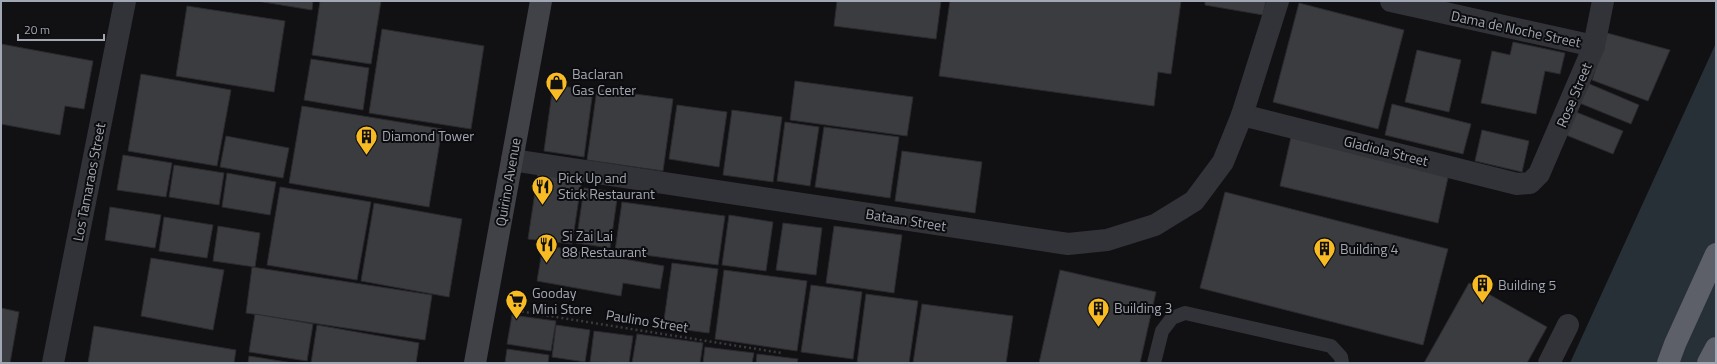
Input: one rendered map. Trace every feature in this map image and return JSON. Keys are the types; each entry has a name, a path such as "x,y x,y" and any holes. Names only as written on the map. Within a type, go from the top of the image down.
{"highway":[{"path":"1668,363 1675,344 1716,254"},
{"path":"1708,363 1716,348"}],"main road":[{"name":"Quirino Avenue","path":"475,363 541,1"}],"street":[{"name":"Los Tamaraos Street","path":"53,363 125,1"},
{"name":"Bataan Street","path":"512,160 1068,244 1107,240 1155,225 1194,201 1222,162 1242,115 1278,1"},
{"name":"Dama de Noche Street","path":"1391,1 1594,46"},
{"name":"Rose Street","path":"1530,183 1540,174 1594,46 1603,1"},
{"name":"Gladiola Street","path":"1242,115 1517,184 1530,183"},
{"path":"1549,363 1568,325"}],"lane":[{"path":"1154,363 1162,331 1172,318 1185,313 1331,346 1340,357 1342,363"}],"path":[{"name":"Paulino Street","path":"485,305 782,352"}],"shaded area":[{"path":"1716,43 1716,363 1570,363"}],"building":[{"path":"257,1 313,1 312,10"},
{"path":"320,1 381,1 371,64 312,55"},
{"path":"837,1 941,1 936,39 834,26"},
{"path":"950,1 1181,1 1171,74 1158,72 1154,106 939,76"},
{"path":"1205,1 1266,1 1263,15 1205,5"},
{"path":"1299,3 1404,30 1378,129 1273,102"},
{"path":"187,6 285,21 274,92 176,76"},
{"path":"382,29 484,46 471,129 369,113"},
{"path":"1607,33 1670,50 1648,101 1592,80"},
{"path":"1513,42 1565,53 1560,74 1545,71 1536,114 1481,103 1492,51 1510,55"},
{"path":"1,44 93,61 84,109 65,106 60,135 1,124"},
{"path":"1417,50 1461,60 1449,112 1405,102"},
{"path":"311,59 369,68 363,110 304,100"},
{"path":"141,74 231,90 217,166 128,151"},
{"path":"795,81 913,97 907,136 790,120"},
{"path":"1585,82 1639,105 1631,124 1577,102"},
{"path":"553,85 593,90 584,157 544,151"},
{"path":"597,89 673,99 663,171 587,160"},
{"path":"1392,104 1471,124 1463,154 1385,135"},
{"path":"677,105 727,112 719,167 669,159"},
{"name":"Diamond Tower","path":"302,106 442,129 429,207 289,183"},
{"path":"732,110 782,117 773,182 723,175"},
{"path":"1571,110 1623,131 1613,154 1561,133"},
{"path":"785,122 819,127 810,186 777,181"},
{"path":"824,127 899,137 890,198 815,187"},
{"path":"1482,130 1529,141 1522,172 1475,161"},
{"path":"226,136 289,148 283,178 220,167"},
{"path":"1291,137 1449,173 1438,223 1280,186"},
{"path":"902,151 982,162 975,213 895,201"},
{"path":"123,155 172,163 166,197 117,190"},
{"path":"174,165 224,173 219,205 169,197"},
{"path":"538,172 582,178 572,244 528,239"},
{"path":"227,173 276,182 270,215 222,207"},
{"path":"280,187 371,202 357,280 267,265"},
{"path":"584,188 618,192 610,248 576,243"},
{"name":"Building 4","path":"1225,192 1448,249 1423,345 1200,288"},
{"path":"622,202 725,216 718,265 615,251"},
{"path":"374,203 462,219 449,297 361,281"},
{"path":"110,207 161,215 155,248 105,240"},
{"path":"729,215 773,222 766,271 722,265"},
{"path":"164,217 213,225 207,258 159,251"},
{"path":"783,223 822,228 816,275 776,270"},
{"path":"218,226 260,233 255,267 213,261"},
{"path":"834,226 902,235 894,293 826,283"},
{"path":"543,245 664,266 660,289 623,283 621,296 537,281"},
{"path":"151,258 224,270 213,330 141,316"},
{"path":"672,263 718,269 709,333 663,327"},
{"path":"252,267 432,295 425,340 246,313"},
{"path":"724,270 807,281 797,351 715,339"},
{"name":"Building 3","path":"1060,270 1156,292 1140,363 1039,363"},
{"name":"Building 5","path":"1469,283 1547,327 1527,363 1424,363"},
{"path":"811,285 862,292 853,359 801,352"},
{"path":"866,294 918,301 909,363 857,363"},
{"path":"922,304 1013,316 1006,363 913,363"},
{"path":"1,308 19,312 10,363 1,363"},
{"path":"255,314 313,324 307,361 249,352"},
{"path":"512,315 556,321 551,351 507,344"},
{"path":"317,325 419,343 416,363 311,363"},
{"path":"556,325 590,330 585,362 552,357"},
{"path":"94,326 236,350 234,363 88,363"},
{"path":"594,331 633,336 629,363 590,362"},
{"path":"637,334 703,343 700,363 632,363"},
{"path":"705,347 754,353 752,363 703,363"},
{"path":"507,349 549,355 548,363 505,363"},
{"path":"757,354 798,359 797,363 756,363"},
{"path":"249,356 293,363 248,363"}],"place":[{"name":"Baclaran Gas Center","path":"556,102"},
{"name":"Diamond Tower","path":"366,156"},
{"name":"Pick Up and Stick Restaurant","path":"542,206"},
{"name":"Si Zai Lai 88 Restaurant","path":"547,264"},
{"name":"Building 4","path":"1324,268"},
{"name":"Building 5","path":"1482,304"},
{"name":"Gooday Mini Store","path":"516,320"},
{"name":"Building 3","path":"1098,328"}]}
